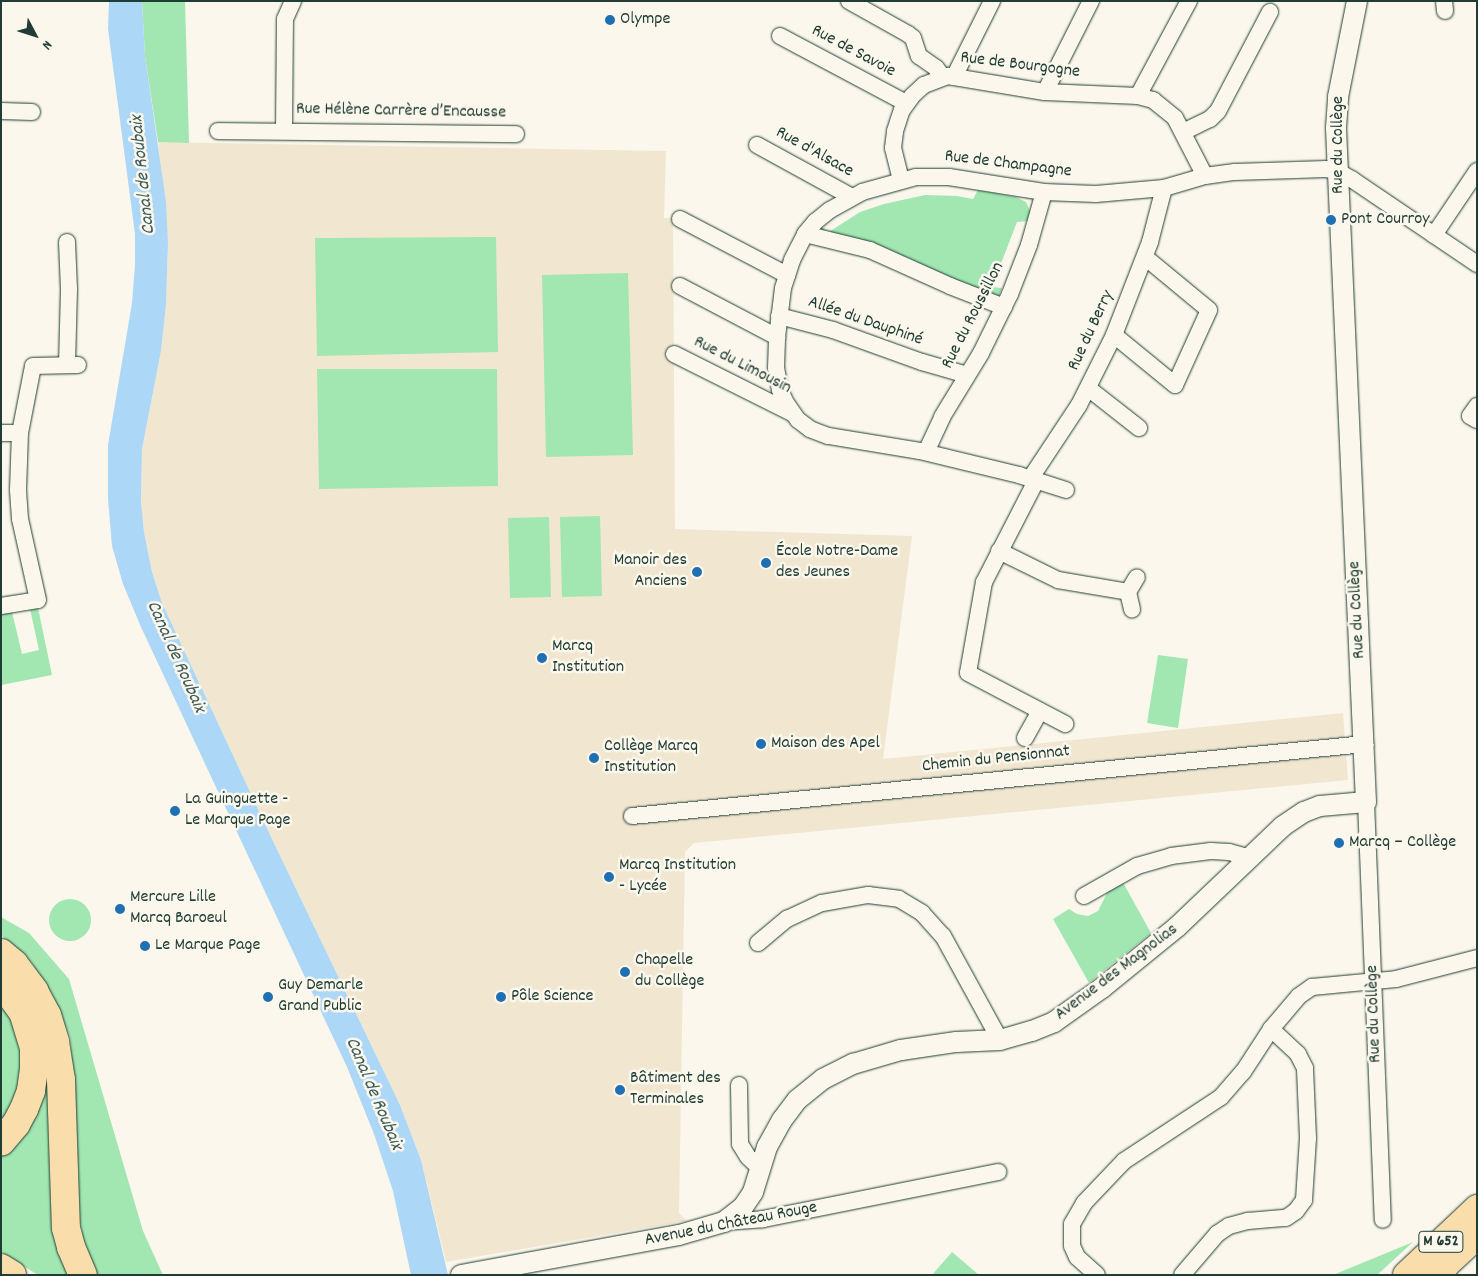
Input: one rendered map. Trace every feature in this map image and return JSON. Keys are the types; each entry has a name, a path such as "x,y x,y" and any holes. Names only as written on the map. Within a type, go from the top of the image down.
{"highway":[{"path":"1,953 21,972 34,991 47,1015 56,1042 62,1080 66,1228 71,1247 83,1275"},
{"path":"1,982 23,1012 30,1030 34,1055 31,1091 16,1124 1,1142"},
{"name":"M 652","path":"1406,1275 1477,1208"},
{"name":"M 652","path":"1439,1272 1477,1236"},
{"path":"1,1268 12,1275"}],"street":[{"name":"Rue Hélène Carrère d’Encausse","path":"284,130 285,19 293,1"},
{"path":"849,1 908,34 913,38 919,56 948,77 992,1"},
{"path":"1045,92 1091,1"},
{"path":"1138,96 1189,1"},
{"name":"Rue du Collège","path":"1356,1 1336,107 1337,171 1364,744 1382,1220"},
{"path":"1183,132 1206,122 1214,116 1270,12"},
{"name":"Rue de Savoie","path":"780,36 906,103"},
{"name":"Rue de Bourgogne","path":"901,180 893,148 898,120 906,103 924,85 948,77 1045,92 1138,96 1153,100 1166,108 1175,118 1205,176"},
{"path":"1,111 32,112"},
{"name":"Rue Hélène Carrère d’Encausse","path":"218,131 284,130 516,134"},
{"name":"Rue d'Alsace","path":"757,145 852,196"},
{"name":"Rue de Champagne","path":"1066,490 926,452 828,436 810,429 792,413 783,397 778,380 777,337 787,275 796,250 806,234 822,216 852,196 873,187 901,180 949,177 1044,192 1113,193 1164,188 1205,176 1253,171 1317,169 1337,171"},
{"path":"1337,171 1477,264"},
{"path":"1434,235 1477,171"},
{"name":"Rue du Berry","path":"1065,724 968,672 984,582 1033,480 1088,388 1114,335 1155,229 1164,188"},
{"name":"Rue du Roussillon","path":"926,452 942,417 967,376 1004,307 1023,262 1044,192"},
{"path":"680,219 787,275"},
{"path":"806,234 870,250 950,286 1004,307"},
{"path":"1,606 38,600 19,504 20,432 33,366 72,365 67,242"},
{"path":"1114,335 1175,385 1210,310 1145,257"},
{"path":"680,286 777,337"},
{"name":"Allée du Dauphiné","path":"779,316 833,330 967,376"},
{"name":"Rue du Limousin","path":"674,354 792,413"},
{"path":"1088,388 1139,428"},
{"path":"1477,406 1470,416 1477,420"},
{"path":"1,433 20,432"},
{"path":"999,551 1058,580 1128,592"},
{"path":"1132,610 1128,592 1137,578"},
{"path":"1025,738 1040,711"},
{"name":"Chemin du Pensionnat","path":"632,816 1364,744"},
{"name":"Avenue des Magnolias","path":"724,1222 738,1212 750,1196 767,1148 782,1120 805,1093 832,1074 859,1062 901,1050 956,1042 1000,1040 1032,1032 1054,1022 1102,988 1187,919 1248,857 1283,826 1304,812 1330,804 1366,802"},
{"path":"1084,896 1138,866 1166,857 1211,851 1248,857"},
{"path":"758,942 787,919 822,903 868,895 898,899 922,914 942,936 1000,1040"},
{"path":"1096,1275 1077,1258 1072,1246 1072,1224 1084,1202 1124,1161 1222,1097 1243,1072 1271,1029 1298,996 1312,988 1328,984 1374,982 1477,958"},
{"path":"1182,1275 1217,1234 1229,1226 1248,1220 1286,1218 1296,1211 1304,1200 1308,1138 1305,1068 1293,1048 1271,1029"},
{"path":"739,1085 740,1144 748,1158 761,1169"},
{"name":"Avenue du Château Rouge","path":"462,1275 679,1235 724,1222 762,1219 998,1172"}],"shaded area":[{"name":"Marcq Institution","path":"158,142 666,151 664,218 673,218 675,529 912,536 883,759 1343,713 1348,780 694,843 685,852 679,1213 687,1221 446,1262 421,1160 400,1105 272,839 162,603 152,572 144,532 141,501 142,449 161,351 166,305 168,243"}],"green space":[{"path":"142,1 185,1 189,143 158,142 145,56"},
{"path":"978,190 1016,197 1026,202 1031,213 1029,221 1017,222 992,287 1002,288 998,297 820,230 821,227 829,232 860,212 884,204 925,195 957,196 973,199"},
{"path":"496,237 498,352 317,356 315,238"},
{"path":"628,273 633,455 546,457 542,275"},
{"path":"317,369 497,369 498,486 319,489"},
{"path":"600,516 602,596 562,597 560,517"},
{"path":"549,517 551,597 510,598 508,518"},
{"path":"38,608 52,675 1,685 1,614 12,612 22,654 39,650 30,609"},
{"path":"1158,655 1188,659 1178,728 1147,723"},
{"path":"1121,879 1151,933 1089,983 1053,919 1069,909 1077,914 1088,916 1098,911 1111,885"},
{"path":"66,899 74,899 85,905 91,920 85,935 74,941 66,941 55,935 49,924 49,916 55,905"},
{"path":"1,917 29,933 69,979 143,1231 163,1275 97,1275 87,1255 80,1222 76,1171 75,1101 70,1037 56,1002 32,963 1,935"},
{"path":"1,998 7,1004 23,1053 22,1082 1,1126"},
{"path":"46,1045 71,1275 38,1275 1,1252 1,1150 33,1102"},
{"path":"1413,1242 1377,1275 1333,1275"},
{"path":"952,1252 979,1275 932,1275"}],"water":[{"name":"Canal de Roubaix","path":"109,1 142,1 145,56 166,202 168,243 166,305 161,351 142,449 141,501 144,532 152,572 162,603 272,839 400,1105 421,1160 448,1275 411,1275 393,1191 374,1134 347,1067 141,627 123,584 112,546 108,499 108,445 132,303 135,234 108,29"}],"place":[{"name":"Olympe","path":"610,20"},
{"name":"Pont Courroy","path":"1331,220"},
{"name":"École Notre-Dame des Jeunes","path":"766,563"},
{"name":"Manoir des Anciens","path":"697,572"},
{"name":"Marcq Institution","path":"542,658"},
{"name":"Maison des Apel","path":"761,744"},
{"name":"Collège Marcq Institution","path":"594,758"},
{"name":"La Guinguette - Le Marque Page","path":"175,811"},
{"name":"Marcq – Collège","path":"1339,843"},
{"name":"Marcq Institution - Lycée","path":"609,877"},
{"name":"Mercure Lille Marcq Baroeul","path":"120,909"},
{"name":"Le Marque Page","path":"145,946"},
{"name":"Chapelle du Collège","path":"625,972"},
{"name":"Guy Demarle Grand Public","path":"268,997"},
{"name":"Pôle Science","path":"501,997"},
{"name":"Bâtiment des Terminales","path":"620,1090"}]}
